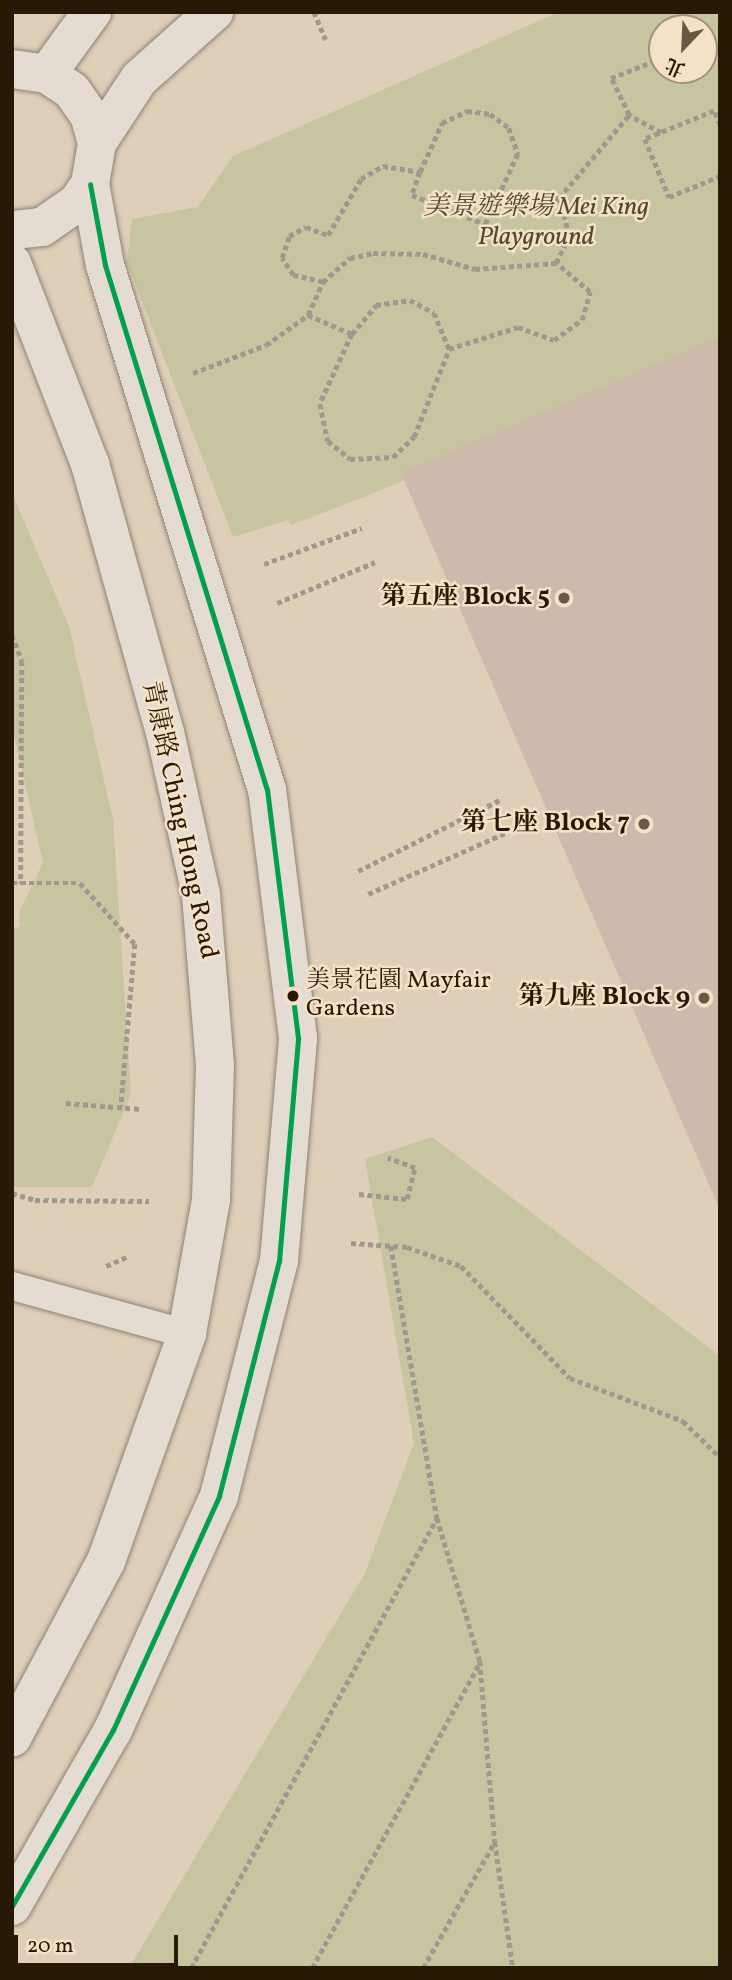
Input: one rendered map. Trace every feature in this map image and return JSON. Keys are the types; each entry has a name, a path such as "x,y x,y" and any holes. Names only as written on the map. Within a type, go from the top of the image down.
{"main road":[{"path":"92,12 30,72 72,91 89,115 97,143"},
{"path":"12,1906 113,1730 219,1496 279,1261 298,1038 267,790 105,265 90,184 97,143 139,79 214,12"},
{"path":"12,230 62,217 90,184"},
{"name":"青康路 Ching Hong Road","path":"12,263 89,464 165,732 201,895 211,971 215,1131 211,1200 187,1334 106,1561 12,1738"}],"lane":[{"path":"12,1286 187,1334"}],"path":[{"path":"314,12 326,40"},
{"path":"648,64 611,79 629,115 661,133"},
{"path":"467,111 490,114 509,128 518,154 494,207 485,224 412,195 419,172 442,122 467,111"},
{"path":"720,125 714,111 645,139 669,197 720,176"},
{"path":"494,207 559,198 629,115"},
{"path":"323,282 293,275 282,258 289,236 306,227 328,235 361,179 383,166 419,172"},
{"path":"556,263 569,236 559,198"},
{"path":"193,373 266,345 308,315 323,282 350,258 373,253 424,254 475,269 556,263 590,292 582,320 554,340 518,327 449,349"},
{"path":"410,300 434,313 449,349 414,437 393,457 366,463 338,452 320,416 352,334 376,304 410,300"},
{"path":"308,315 352,334"},
{"path":"264,564 362,528"},
{"path":"277,603 375,562"},
{"path":"12,635 22,661 21,883"},
{"path":"358,871 500,800"},
{"path":"368,894 505,833"},
{"path":"12,883 80,883 135,944 121,1106"},
{"path":"66,1103 141,1109"},
{"path":"359,1194 407,1199 415,1168 388,1158"},
{"path":"12,1193 35,1200 149,1201"},
{"path":"351,1243 391,1246 461,1266 570,1378 682,1421 720,1457"},
{"path":"391,1246 437,1518 480,1661 495,1842 513,1968"},
{"path":"191,1968 437,1518"},
{"path":"312,1968 480,1661"},
{"path":"423,1968 495,1842"}],"green space":[{"name":"美景遊樂場 Mei King Playground","path":"559,12 720,12 720,345 374,493 291,525 288,520 233,537 127,262 132,219 198,207 233,156"},
{"path":"12,493 69,626 113,820 131,1094 92,1187 13,1187 12,928 20,927 19,912 43,863 12,726"},
{"path":"432,1137 720,1356 720,1968 129,1968 365,1573 414,1443 365,1159"}],"building":[{"path":"720,337 720,1210 401,473"}],"transit line":[{"path":"12,1906 113,1730 219,1496 279,1261 298,1038 267,790 105,265 90,184"}],"place":[{"name":"第五座 Block 5","path":"564,598"},
{"name":"第七座 Block 7","path":"644,824"},
{"name":"美景花園 Mayfair Gardens","path":"293,996"},
{"name":"第九座 Block 9","path":"704,998"}]}
